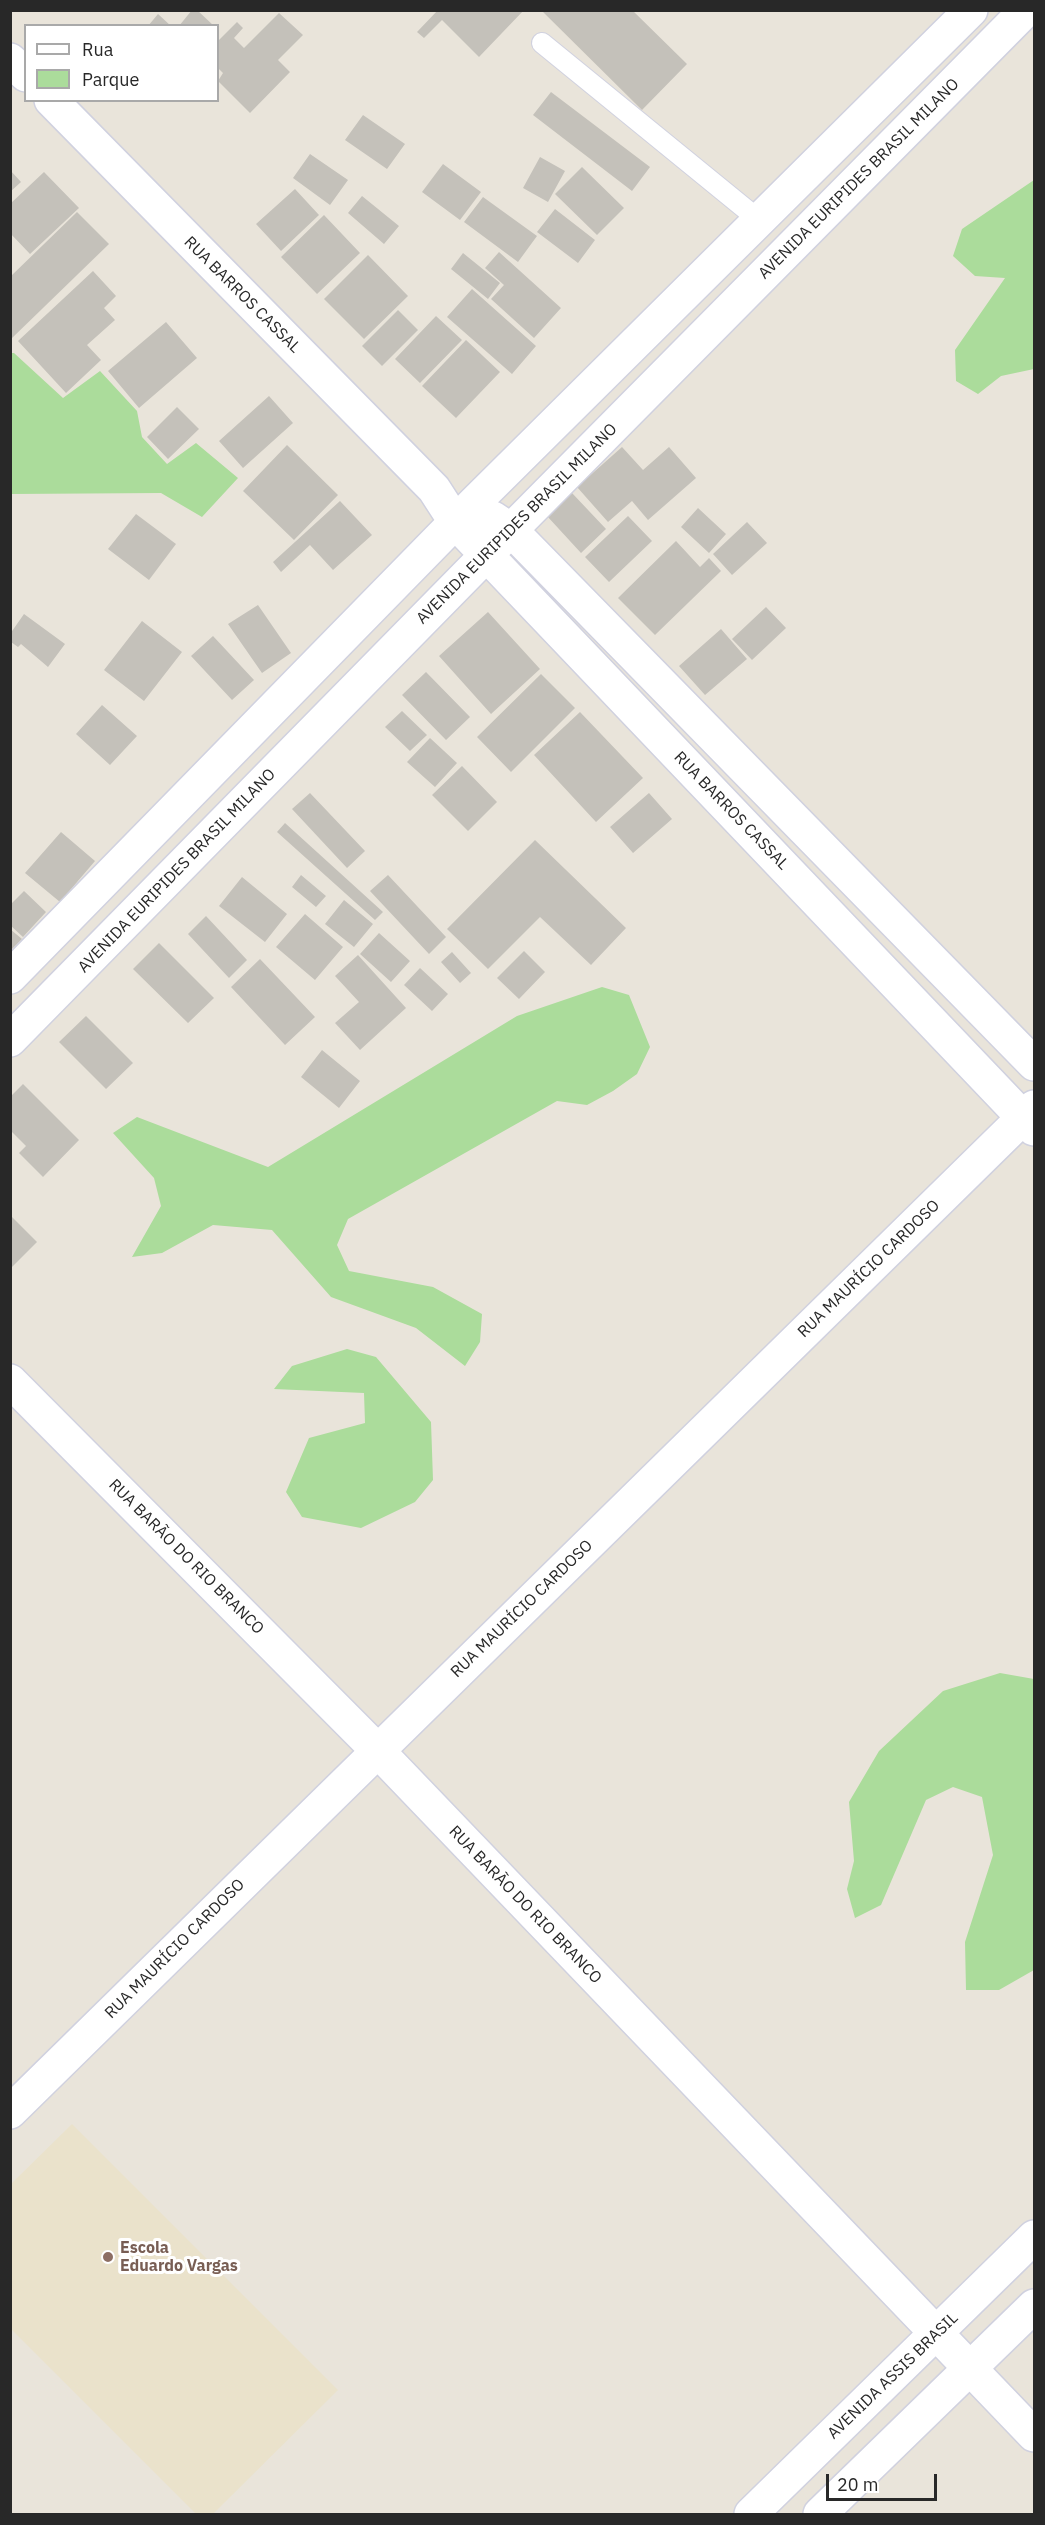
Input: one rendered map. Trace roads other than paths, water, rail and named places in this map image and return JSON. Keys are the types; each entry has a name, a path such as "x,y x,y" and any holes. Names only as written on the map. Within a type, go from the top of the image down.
{"street":[{"path":"10,977 465,513 971,10"},
{"name":"AVENIDA EURIPIDES BRASIL MILANO","path":"10,1040 1026,10"},
{"path":"10,60 24,73"},
{"name":"RUA BARROS CASSAL","path":"53,102 434,489 465,513 511,530 1035,1064"},
{"path":"693,286 724,316"},
{"name":"RUA BARROS CASSAL","path":"465,513 487,555 798,882 1031,1118"},
{"path":"133,852 166,882"},
{"path":"798,882 828,854"},
{"name":"RUA MAURÍCIO CARDOSO","path":"10,2112 377,1750 1031,1118"},
{"name":"RUA BARÃO DO RIO BRANCO","path":"10,1381 377,1750 936,2334 1035,2434"},
{"name":"AVENIDA ASSIS BRASIL","path":"751,2514 1035,2237"},
{"path":"820,2514 1035,2306"}],"lane":[{"path":"542,43 759,220"}],"place":[{"name":"Escola Eduardo Vargas","path":"108,2257"}]}
